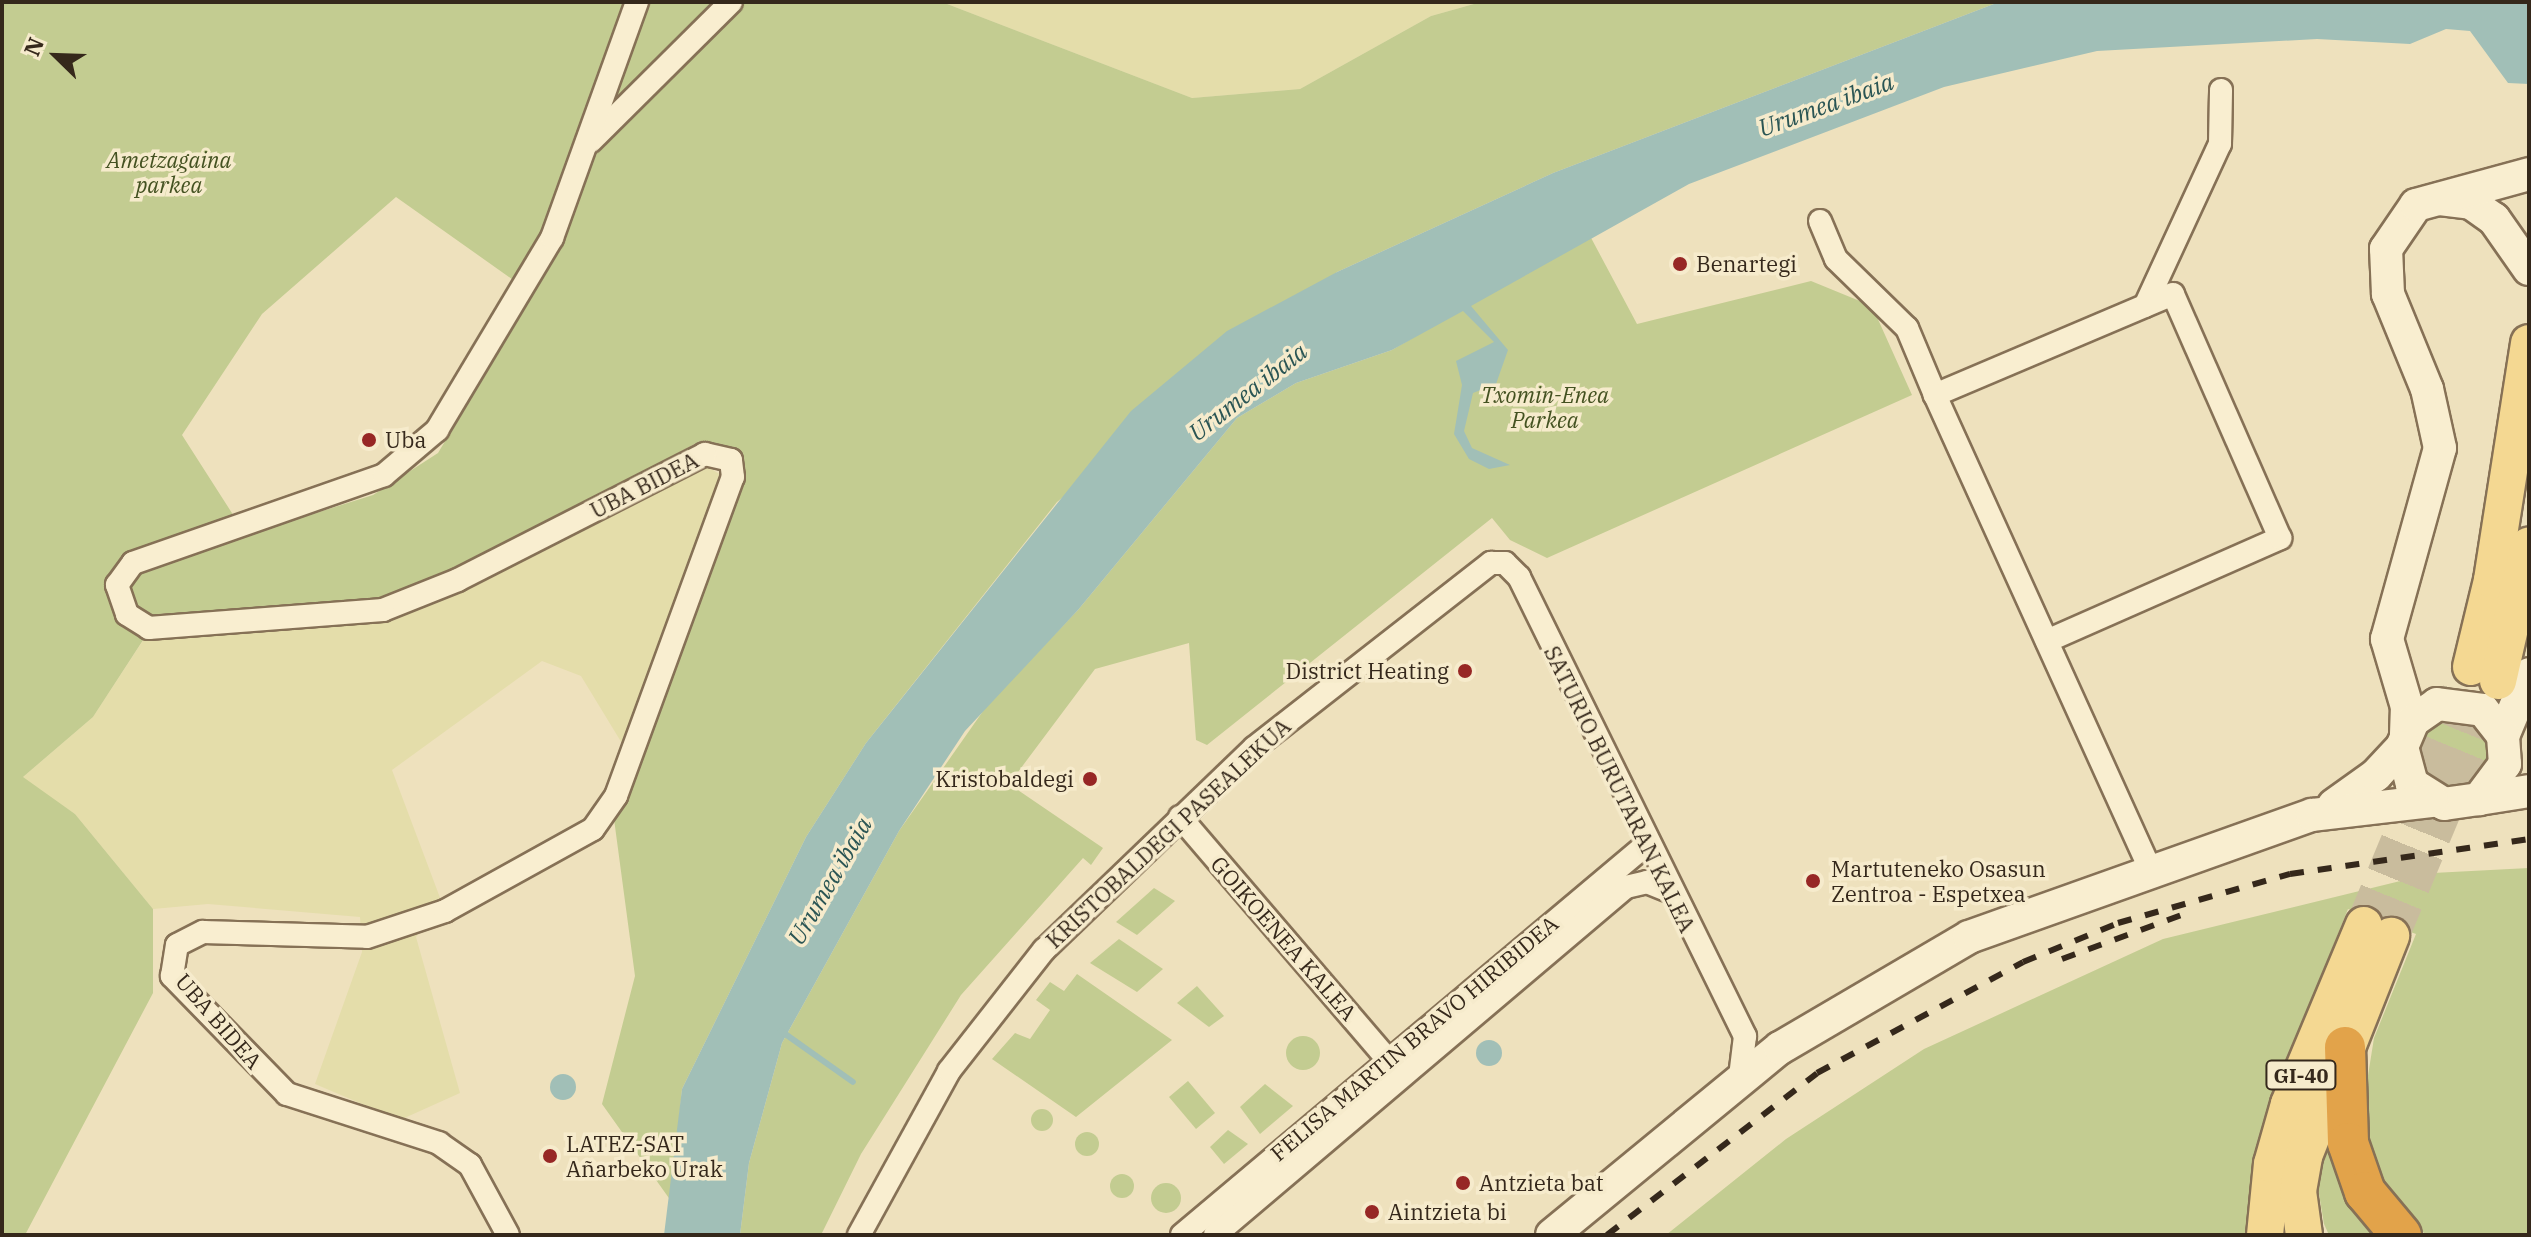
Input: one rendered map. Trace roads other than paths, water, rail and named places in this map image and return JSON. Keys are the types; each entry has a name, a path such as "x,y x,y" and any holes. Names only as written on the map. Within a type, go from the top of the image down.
{"highway":[{"path":"2345,1047 2348,1143 2365,1192 2401,1235"}],"main road":[{"path":"2432,801 2412,784 2389,626 2440,448 2427,389 2388,294 2385,262 2397,224 2429,200 2529,174"},
{"path":"2429,200 2460,200 2484,211 2529,269"},
{"path":"2479,799 2500,778 2504,742 2492,580 2529,343"},
{"path":"2499,674 2529,545"},
{"path":"2389,626 2415,672 2451,701 2483,710 2529,773"},
{"path":"1552,1235 1740,1077 1780,1048 1969,937 2150,869 2312,815 2361,787 2404,740 2424,711 2451,701"},
{"path":"2312,815 2432,801 2456,805 2529,791"},
{"name":"GI-40","path":"2266,1234 2272,1164 2289,1104 2377,931 2345,1047 2304,1156 2298,1191 2304,1235"}],"street":[{"name":"UBA BIDEA","path":"508,1235 470,1165 439,1143 287,1094 172,976 177,945 203,932 367,937 445,911 593,829 616,796 733,477 731,460 705,454 458,580 383,610 149,628 127,614 117,585 133,563 384,475 437,430 552,238 637,2"},
{"name":"UBA BIDEA","path":"587,145 731,2"},
{"path":"2145,306 2220,144 2221,90"},
{"path":"1820,221 1836,259 1907,328 2150,869"},
{"path":"1935,395 2173,294 2280,538 2047,641"},
{"name":"SATURIO BURUTARAN KALEA","path":"1485,566 1498,562 1516,571 1669,891 1745,1036"},
{"name":"KRISTOBALDEGI PASEALEKUA","path":"859,1235 971,1040 1044,950 1180,817 1320,691 1485,566"},
{"name":"GOIKOENEA KALEA","path":"1180,817 1388,1060"},
{"name":"FELISA MARTIN BRAVO HIRIBIDEA","path":"1182,1235 1647,844"},
{"path":"1215,1235 1626,887 1647,882 1669,891"},
{"path":"1740,1077 1745,1036 1761,1048 1780,1048"}],"water":[{"name":"Urumea ibaia","path":"1999,2 2529,2 2529,84 2508,83 2470,31 2446,29 2410,44 2317,39 2097,51 1944,87 1689,184 1471,306 1508,350 1496,384 1473,393 1464,431 1472,448 1510,465 1489,469 1469,459 1454,434 1462,385 1456,361 1494,342 1463,311 1392,350 1296,383 1237,418 1078,610 965,731 899,831 782,1043 749,1163 740,1235 664,1235 682,1089 806,837 866,743 1131,411 1227,331 1337,272 1553,173"},
{"path":"1489,1040 1498,1044 1502,1053 1498,1062 1489,1066 1480,1062 1476,1053 1480,1044"},
{"path":"563,1074 572,1078 576,1087 572,1096 563,1100 554,1096 550,1087 554,1078"}],"waterway":[{"path":"781,1031 853,1082"}],"tunnel":[{"path":"2364,925 2471,667"},
{"path":"2391,936 2497,683"}],"railway":[{"path":"1607,1235 1817,1073 2023,962 2118,923 2290,874 2529,839"},
{"path":"2062,959 2190,912"}],"place":[{"name":"Benartegi","path":"1680,264"},
{"name":"Uba","path":"369,440"},
{"name":"District Heating","path":"1465,671"},
{"name":"Kristobaldegi","path":"1090,779"},
{"name":"Martuteneko Osasun Zentroa - Espetxea","path":"1813,881"},
{"name":"LATEZ-SAT Añarbeko Urak","path":"550,1156"},
{"name":"Antzieta bat","path":"1463,1183"},
{"name":"Aintzieta bi","path":"1372,1212"}],"park label":[{"name":"Ametzagaina parkea","path":"169,172"},
{"name":"Txomin-Enea Parkea","path":"1545,406"}]}
